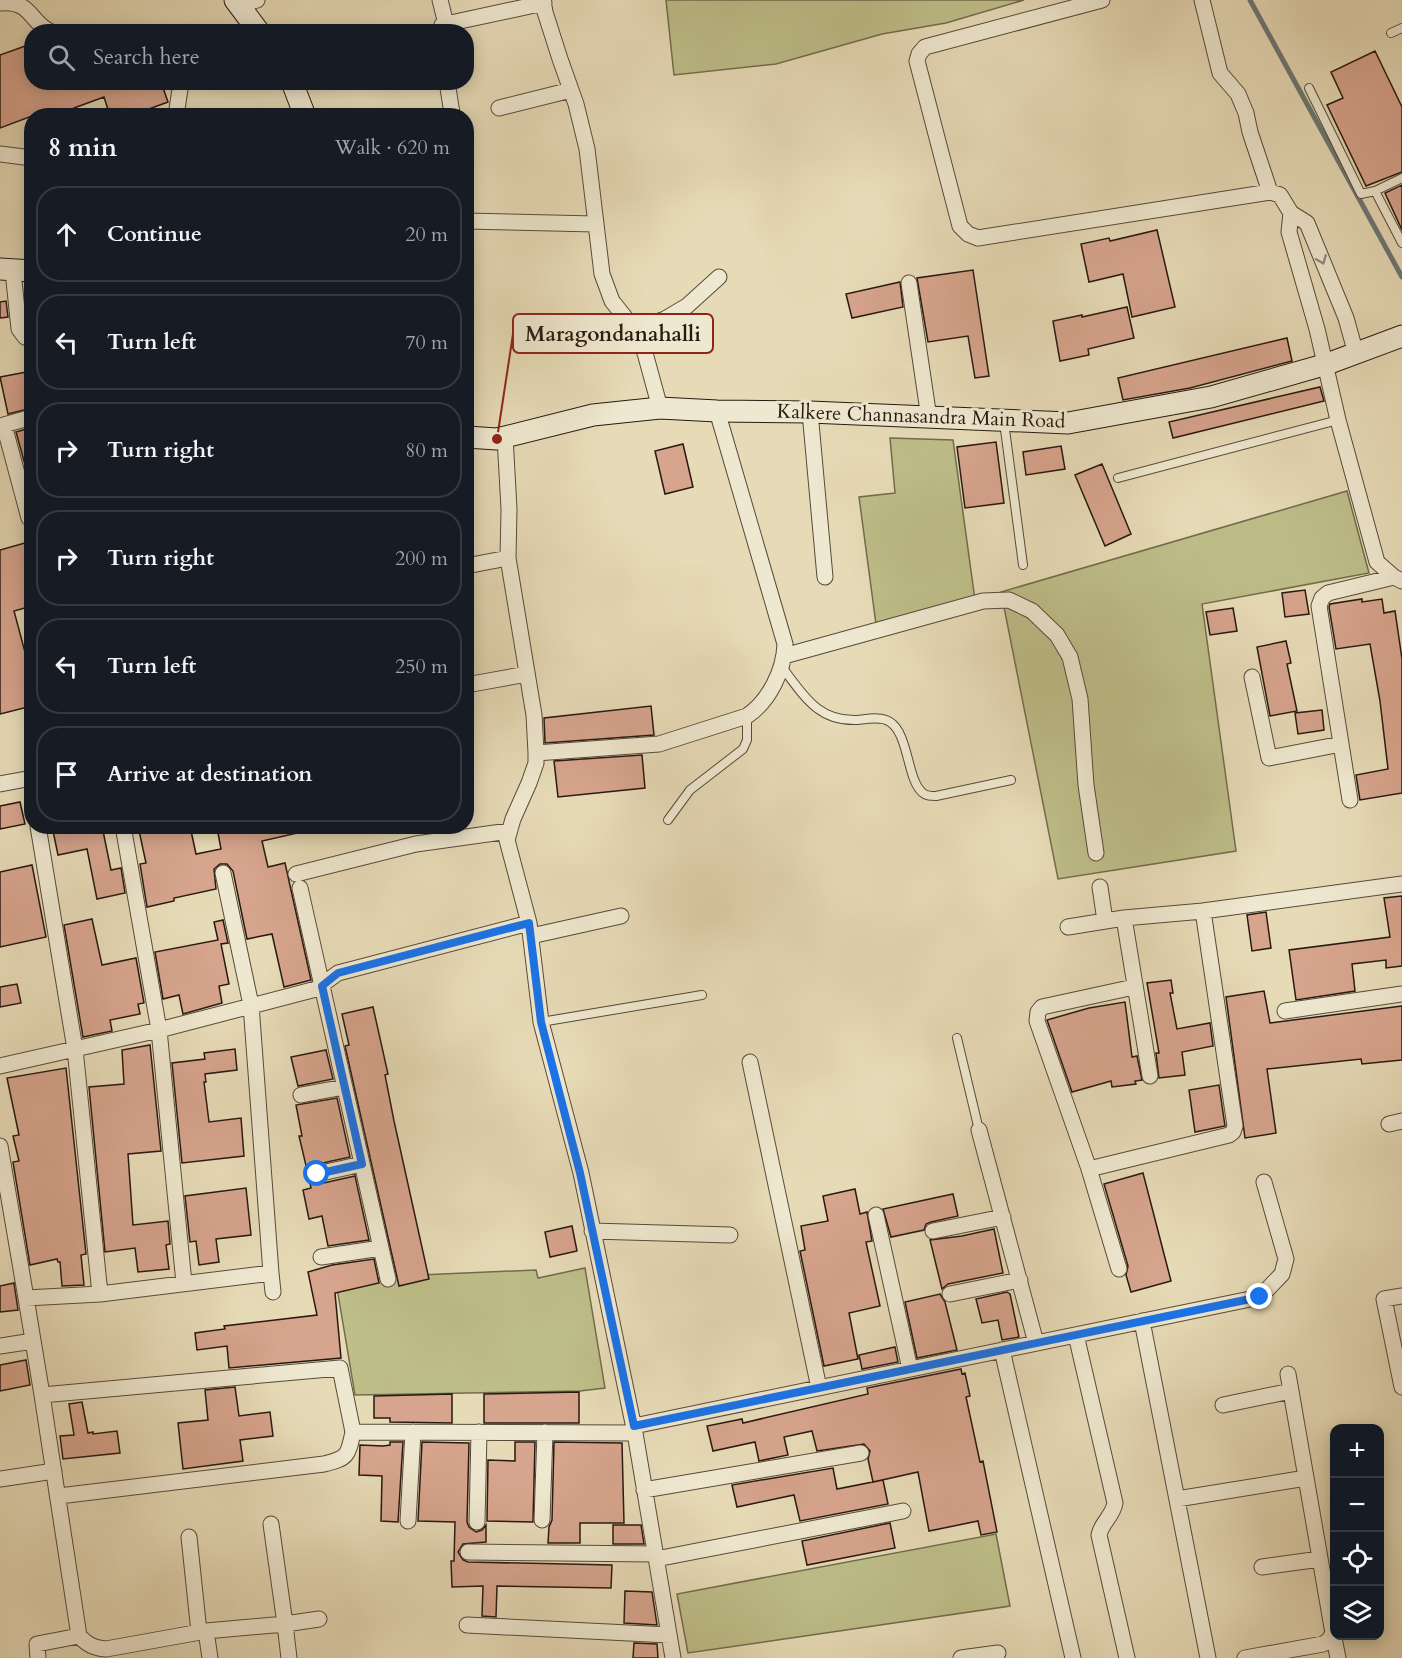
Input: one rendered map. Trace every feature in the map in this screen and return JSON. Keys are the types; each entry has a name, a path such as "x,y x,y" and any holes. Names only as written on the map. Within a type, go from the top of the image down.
{"main road":[{"path":"244,2 255,24"},
{"path":"295,90 302,108"},
{"name":"Kalkere Channasandra Main Road","path":"474,438 496,439 593,415 660,408 1068,423 1211,397 1327,364 1402,336"}],"street":[{"path":"440,0 443,24"},
{"path":"1102,0 925,47 919,54 917,61 960,226 968,234 978,238 1270,192 1280,195 1291,213 1307,223 1346,318 1356,354"},
{"path":"1202,0 1220,74 1238,94 1270,192"},
{"path":"458,24 544,1 587,148 602,274 612,301 635,330 645,353 660,408"},
{"path":"0,3 14,3 29,11 40,24"},
{"path":"178,108 182,90"},
{"path":"448,90 451,108"},
{"path":"499,108 571,90"},
{"path":"0,154 24,157"},
{"path":"1291,213 1289,232 1327,364 1338,420 1377,562 1398,579"},
{"path":"474,221 596,224"},
{"path":"15,270 19,329 24,336"},
{"path":"635,330 664,319 687,306 719,277"},
{"path":"909,283 929,418"},
{"path":"536,753 659,744 747,716 759,707 783,662 785,644 717,411"},
{"path":"810,412 825,577"},
{"path":"24,419 2,426 24,501"},
{"path":"505,437 509,509 508,558 534,715 536,753 536,763 507,840 530,929 541,1022 580,1173 634,1430 674,1658"},
{"path":"474,564 508,558"},
{"path":"1350,800 1319,606 1322,598 1328,593 1398,579"},
{"path":"783,662 982,601 1009,600 1032,611 1057,635 1070,657 1080,699 1086,785 1096,853"},
{"path":"474,684 527,674"},
{"path":"1252,676 1269,758 1341,744"},
{"path":"0,784 24,782"},
{"path":"388,1279 298,881 416,844 510,831"},
{"path":"39,834 75,1049 100,1294"},
{"path":"124,834 159,1030 184,1283"},
{"path":"223,873 251,1005 273,1292"},
{"path":"1068,927 1402,884"},
{"path":"1100,887 1105,921"},
{"path":"1089,1169 1229,1136 1233,1132 1235,1126 1203,911"},
{"path":"0,1066 159,1030 316,989 338,973 530,929 621,916"},
{"path":"1124,918 1150,1076"},
{"path":"1119,1269 1089,1169 1037,1021 1038,1012 1042,1006 1134,987"},
{"path":"1285,1011 1402,994"},
{"path":"750,1062 819,1388"},
{"path":"301,1095 344,1087"},
{"path":"979,1130 1036,1343"},
{"path":"0,1146 59,1497 79,1636 88,1645 118,1652 203,1632 319,1619"},
{"path":"317,1174 362,1164"},
{"path":"353,1432 634,1430 819,1388 1260,1297 1282,1274 1286,1259 1264,1182"},
{"path":"876,1215 910,1369"},
{"path":"933,1232 1003,1217"},
{"path":"592,1231 730,1234"},
{"path":"321,1257 381,1248"},
{"path":"26,1298 100,1294 271,1273"},
{"path":"950,1294 1020,1280"},
{"path":"1402,1296 1384,1299 1402,1387"},
{"path":"1142,1321 1208,1658"},
{"path":"1076,1335 1115,1503 1114,1511 1100,1530 1099,1535 1127,1658"},
{"path":"0,1346 33,1341"},
{"path":"1002,1350 1073,1658"},
{"path":"42,1395 340,1368 353,1432 349,1453 342,1460 324,1464 59,1497"},
{"path":"1288,1374 1330,1616"},
{"path":"1223,1405 1291,1391"},
{"path":"408,1521 413,1432"},
{"path":"477,1522 479,1432"},
{"path":"542,1520 545,1432"},
{"path":"644,1490 861,1453"},
{"path":"0,1479 54,1471"},
{"path":"1177,1499 1306,1478"},
{"path":"468,1552 656,1556 903,1512"},
{"path":"271,1524 289,1658"},
{"path":"189,1536 203,1632 210,1658"},
{"path":"1262,1568 1320,1559"},
{"path":"467,1624 669,1635"},
{"path":"38,1658 37,1644 79,1636"},
{"path":"1245,1658 1323,1644 1330,1638"},
{"path":"1334,1640 1338,1658"},
{"path":"961,1658 998,1653"}],"lane":[{"path":"1391,33 1402,27"},
{"path":"1309,88 1361,194 1375,191 1402,178"},
{"path":"1375,191 1402,243"},
{"path":"1118,478 1338,420"},
{"path":"1004,421 1023,565"},
{"path":"783,662 806,698 823,714 835,719 890,721 897,729 908,754 917,787 924,795 936,796 1011,780"},
{"path":"668,820 690,790 743,749 747,740 747,716"},
{"path":"541,1022 702,995"},
{"path":"957,1038 979,1130"}],"green space":[{"path":"666,0 1024,0 946,23 882,34 776,64 674,75"},
{"path":"890,438 953,440 975,600 876,624 859,497 895,493"},
{"path":"1347,491 1369,573 1202,604 1236,851 1058,879 1001,592"},
{"path":"585,1268 605,1388 580,1391 355,1395 336,1282 419,1275 536,1270 538,1278"},
{"path":"996,1534 1010,1606 688,1653 677,1594"}],"building":[{"path":"24,46 24,90 164,90 168,102 152,108 107,108 104,97 74,108 24,108 24,119 0,128 0,55"},
{"path":"1375,51 1402,107 1402,172 1366,186 1327,105 1343,98 1331,72"},
{"path":"1402,185 1402,230 1385,193"},
{"path":"1157,230 1175,307 1132,317 1123,274 1089,282 1081,244 1109,238 1110,241"},
{"path":"973,270 989,376 975,378 968,336 928,342 917,278"},
{"path":"900,282 903,307 852,318 846,294"},
{"path":"6,301 8,317 0,318 0,302"},
{"path":"1127,307 1134,338 1088,349 1089,355 1060,361 1053,321"},
{"path":"1287,338 1292,361 1190,388 1123,400 1118,378"},
{"path":"24,372 24,410 8,414 0,377"},
{"path":"1320,387 1324,401 1173,438 1169,422"},
{"path":"24,430 24,461 16,432"},
{"path":"996,442 1004,503 965,508 957,447"},
{"path":"683,444 693,487 665,494 655,451"},
{"path":"1061,446 1065,469 1026,475 1023,452"},
{"path":"1102,464 1131,534 1105,546 1075,475"},
{"path":"24,543 24,608 14,611 24,648 24,708 0,714 0,550"},
{"path":"1305,590 1309,614 1285,617 1282,593"},
{"path":"1362,599 1362,602 1382,599 1384,613 1395,611 1402,659 1402,793 1360,800 1356,775 1388,769 1380,701 1370,644 1336,649 1329,607 1330,604"},
{"path":"1233,608 1237,631 1210,635 1206,612"},
{"path":"1286,641 1291,663 1287,664 1297,711 1270,716 1257,647"},
{"path":"651,706 654,735 545,743 544,718"},
{"path":"1322,710 1324,730 1298,734 1295,713"},
{"path":"642,755 645,788 558,797 554,761"},
{"path":"20,802 24,824 0,829 0,806"},
{"path":"54,834 104,834 111,870 121,868 125,893 97,899 87,849 58,855"},
{"path":"140,834 192,834 196,854 221,849 218,834 293,834 262,841 268,867 285,863 311,980 284,987 272,934 247,939 233,871 227,864 220,864 214,869 216,889 174,898 174,901 147,907 140,864 146,863"},
{"path":"32,865 46,937 0,947 0,872"},
{"path":"1402,896 1402,966 1386,968 1386,960 1352,964 1355,991 1296,1000 1289,950 1390,937 1384,898"},
{"path":"1266,912 1271,948 1252,951 1247,915"},
{"path":"92,919 102,965 136,958 144,1003 138,1004 140,1014 110,1020 112,1031 83,1037 64,925"},
{"path":"223,920 228,943 221,944 229,984 219,986 222,1003 183,1014 179,995 163,999 155,952 218,940 214,922"},
{"path":"1171,980 1173,993 1170,993 1177,1029 1210,1023 1213,1046 1182,1052 1185,1075 1159,1078 1156,1053 1159,1053 1147,983"},
{"path":"17,984 21,1003 0,1007 0,987"},
{"path":"1264,991 1270,1023 1402,1006 1402,1060 1362,1064 1361,1059 1267,1069 1276,1133 1245,1138 1226,997"},
{"path":"1125,1002 1132,1057 1137,1056 1142,1080 1135,1081 1136,1084 1112,1087 1111,1081 1072,1092 1047,1020 1089,1008"},
{"path":"373,1007 388,1074 385,1075 394,1121 429,1279 399,1286 345,1046 349,1045 342,1014"},
{"path":"150,1045 161,1151 128,1154 133,1225 168,1221 170,1244 166,1245 169,1269 138,1272 135,1248 105,1252 89,1087 124,1084 122,1050"},
{"path":"235,1049 237,1070 205,1074 206,1082 204,1082 209,1122 241,1118 244,1156 182,1163 172,1063 205,1059 204,1053"},
{"path":"326,1050 333,1079 298,1086 291,1057"},
{"path":"66,1068 86,1254 81,1255 84,1285 62,1286 60,1262 57,1259 30,1265 13,1162 19,1161 13,1136 19,1135 7,1078"},
{"path":"1219,1085 1225,1126 1195,1132 1189,1090"},
{"path":"337,1098 350,1157 314,1165 310,1167 308,1174 299,1136 302,1136 296,1105"},
{"path":"1143,1173 1171,1281 1131,1292 1126,1275 1128,1266 1104,1184"},
{"path":"355,1176 369,1240 328,1246 322,1216 309,1219 303,1190 311,1188 309,1178 319,1184"},
{"path":"246,1188 251,1235 216,1239 219,1262 199,1265 196,1241 190,1242 185,1196"},
{"path":"855,1189 860,1214 867,1212 872,1241 866,1242 880,1306 849,1313 858,1359 824,1366 800,1251 805,1250 801,1226 828,1221 823,1196"},
{"path":"953,1194 958,1216 926,1224 924,1230 891,1237 883,1209"},
{"path":"572,1226 577,1251 550,1257 545,1232"},
{"path":"994,1229 1003,1273 948,1284 942,1289 930,1240"},
{"path":"374,1259 379,1283 335,1293 341,1358 229,1368 227,1346 197,1350 195,1333 225,1329 224,1326 317,1315 308,1272 332,1265"},
{"path":"14,1283 18,1310 0,1312 0,1286"},
{"path":"1007,1292 1010,1294 1019,1337 1002,1340 998,1320 982,1323 976,1299"},
{"path":"940,1294 945,1302 957,1350 917,1358 905,1302"},
{"path":"895,1347 898,1362 862,1369 859,1355"},
{"path":"26,1360 30,1385 0,1391 0,1365"},
{"path":"961,1369 962,1374 965,1373 970,1396 966,1397 980,1462 983,1461 997,1532 981,1535 978,1521 929,1531 918,1472 873,1482 868,1459 870,1451 864,1444 817,1451 812,1431 784,1437 788,1455 759,1461 755,1442 713,1451 707,1426 742,1419 743,1423 868,1394 867,1388"},
{"path":"235,1387 239,1416 270,1412 273,1436 240,1440 243,1461 183,1469 178,1423 208,1420 205,1390"},
{"path":"579,1392 579,1423 484,1423 484,1394"},
{"path":"452,1394 452,1423 390,1422 390,1418 374,1418 374,1396"},
{"path":"82,1402 88,1433 117,1431 120,1453 63,1459 60,1436 74,1435 69,1404"},
{"path":"390,1442 403,1442 398,1522 381,1521 382,1476 359,1475 360,1445 383,1446 390,1445"},
{"path":"422,1442 469,1443 467,1522 469,1527 476,1532 482,1530 486,1525 486,1542 463,1544 458,1552 463,1560 468,1562 612,1565 611,1588 497,1586 496,1617 482,1616 483,1586 452,1587 451,1561 454,1561 455,1522 418,1521"},
{"path":"515,1442 535,1442 533,1522 487,1521 488,1460 515,1461"},
{"path":"554,1442 622,1443 624,1523 580,1523 580,1543 548,1543 552,1520"},
{"path":"833,1468 837,1489 883,1480 888,1504 800,1521 794,1495 737,1507 732,1485"},
{"path":"890,1523 895,1548 807,1565 802,1541"},
{"path":"613,1525 641,1525 644,1544 613,1544"},
{"path":"625,1591 652,1592 657,1625 624,1623"},
{"path":"634,1643 657,1644 658,1658 633,1658"}],"waterway":[{"path":"1250,0 1402,277"}],"place":[{"name":"Maragondanahalli","path":"497,439"}],"route":[{"path":"317,1174 362,1164 322,986 338,973 529,923 541,1022 580,1173 634,1426 1260,1297"}]}
